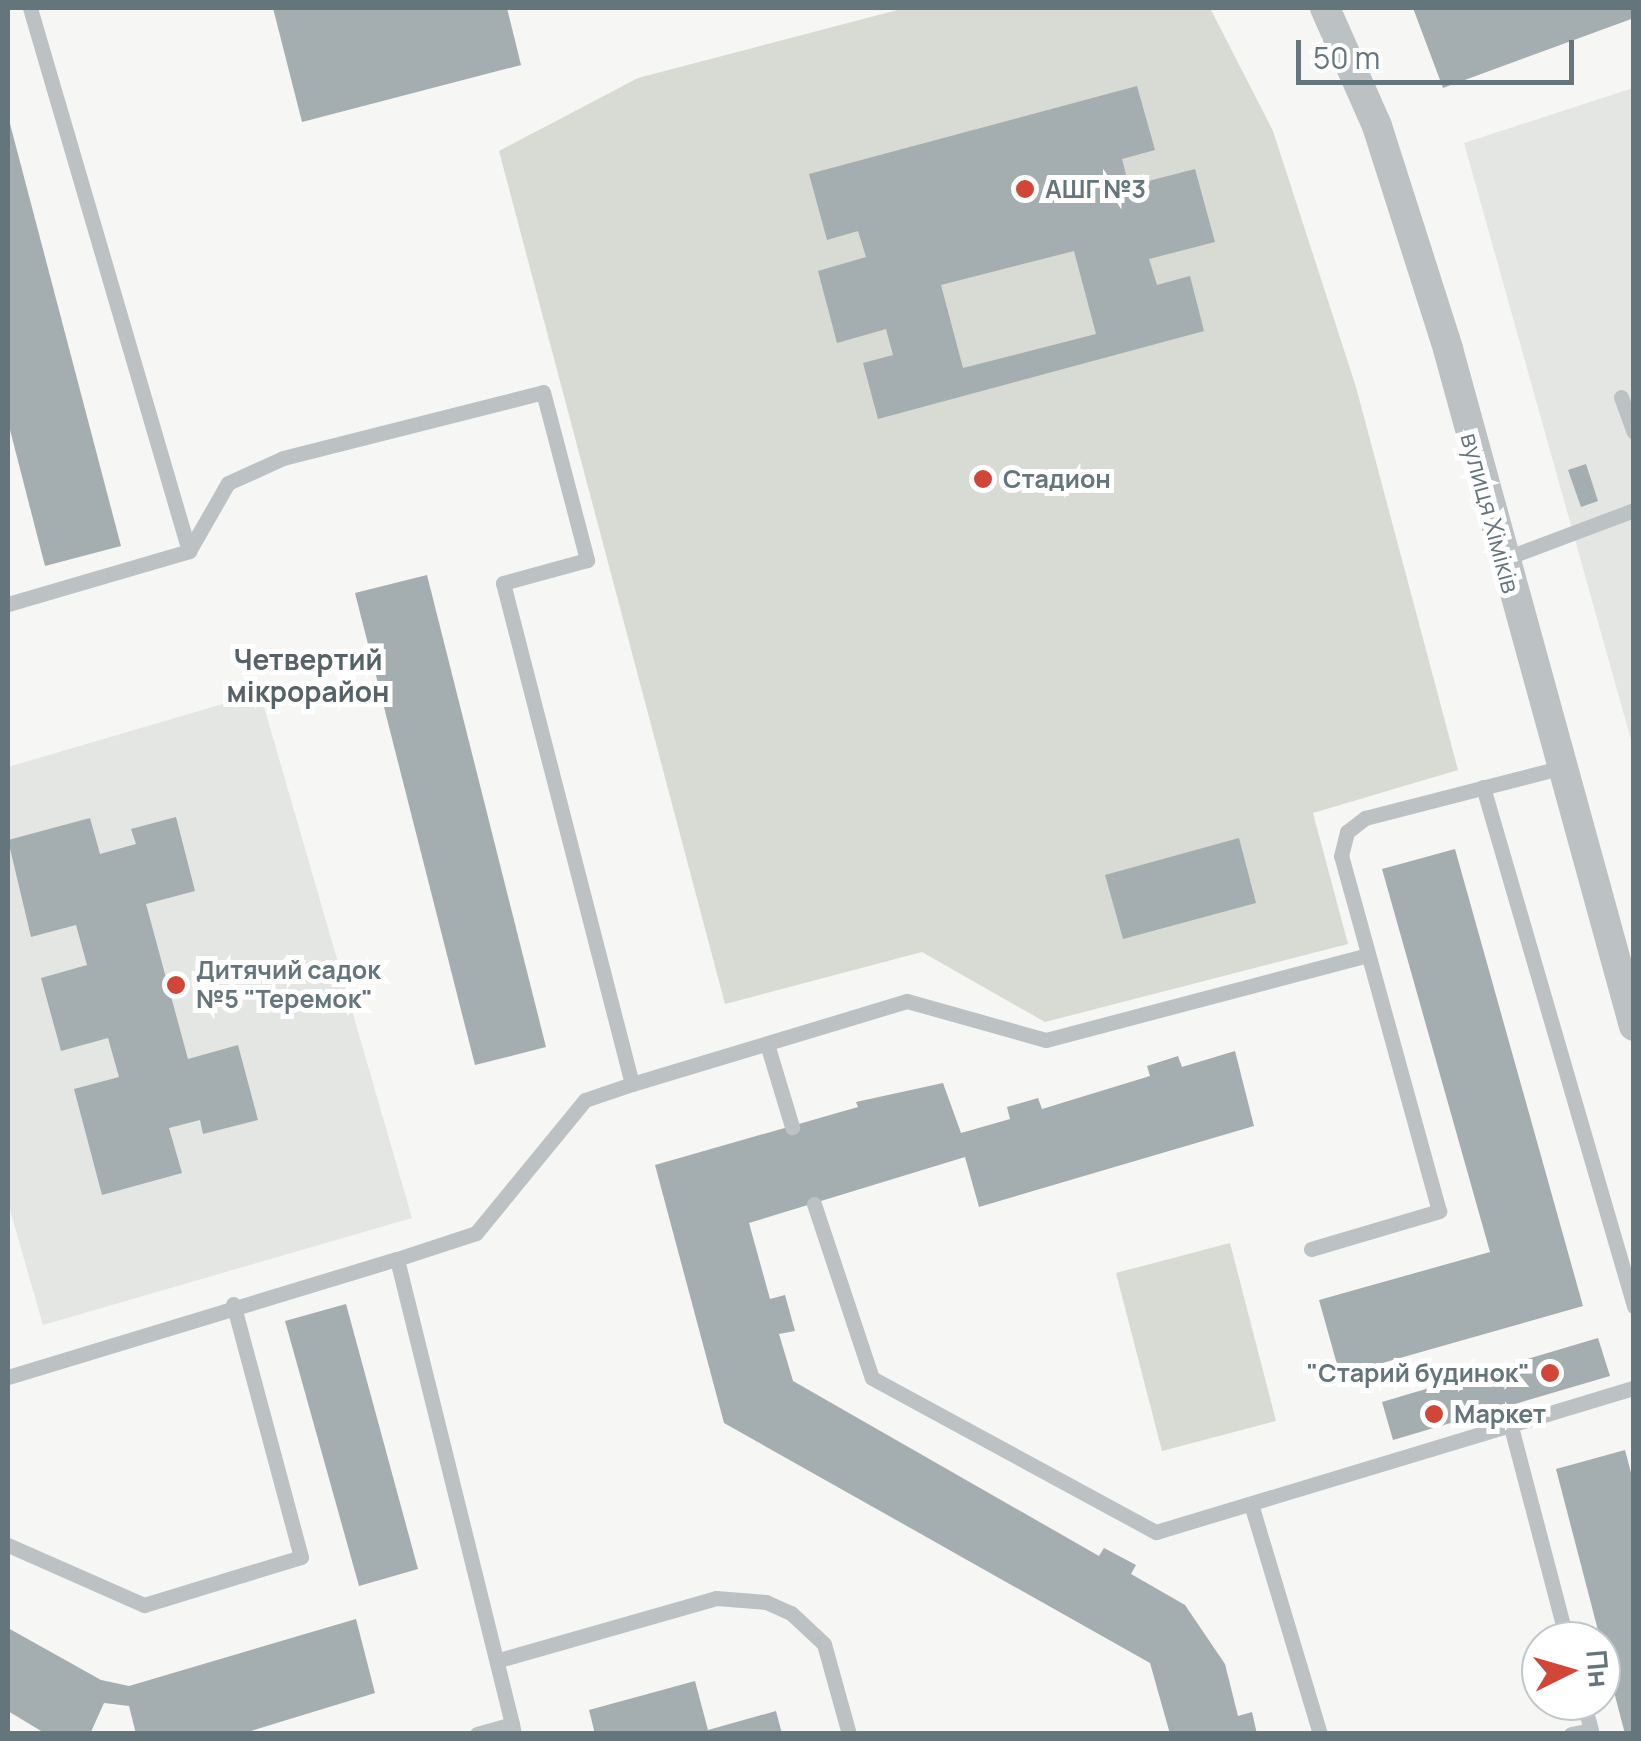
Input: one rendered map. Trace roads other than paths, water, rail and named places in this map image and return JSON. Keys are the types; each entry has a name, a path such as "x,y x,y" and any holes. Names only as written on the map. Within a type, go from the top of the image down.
{"street":[{"name":"вулиця Хіміків","path":"1326,8 1377,126 1448,349 1501,560 1634,1026"}],"lane":[{"path":"30,8 190,551"},
{"path":"8,604 190,551 228,483 283,458 542,392 587,560 503,583 632,1084"},
{"path":"1621,397 1634,432"},
{"path":"1501,560 1634,510"},
{"path":"1312,1249 1439,1212 1341,856 1347,832 1365,818 1560,768"},
{"path":"1483,787 1634,1306"},
{"path":"8,1378 233,1304 476,1233 586,1100 632,1084 906,1000 1046,1040 1367,955"},
{"path":"767,1044 792,1126"},
{"path":"814,1204 872,1378 1156,1532 1634,1388"},
{"path":"397,1259 513,1729 477,1734"},
{"path":"8,1544 144,1604 301,1558 233,1304"},
{"path":"1510,1423 1562,1621"},
{"path":"1251,1504 1320,1734"},
{"path":"499,1660 716,1598 766,1602 790,1613 824,1644 849,1734"},
{"path":"1571,1734 1590,1730 1588,1721"}],"place":[{"name":"АШГ №3","path":"1025,189"},
{"name":"Стадион","path":"983,479"},
{"name":"Дитячий садок №5 \"Теремок\"","path":"176,985"},
{"name":"\"Старий будинок\"","path":"1550,1373"},
{"name":"Маркет","path":"1434,1414"}],"district":[{"name":"Четвертий мікрорайон","path":"308,675"}]}
